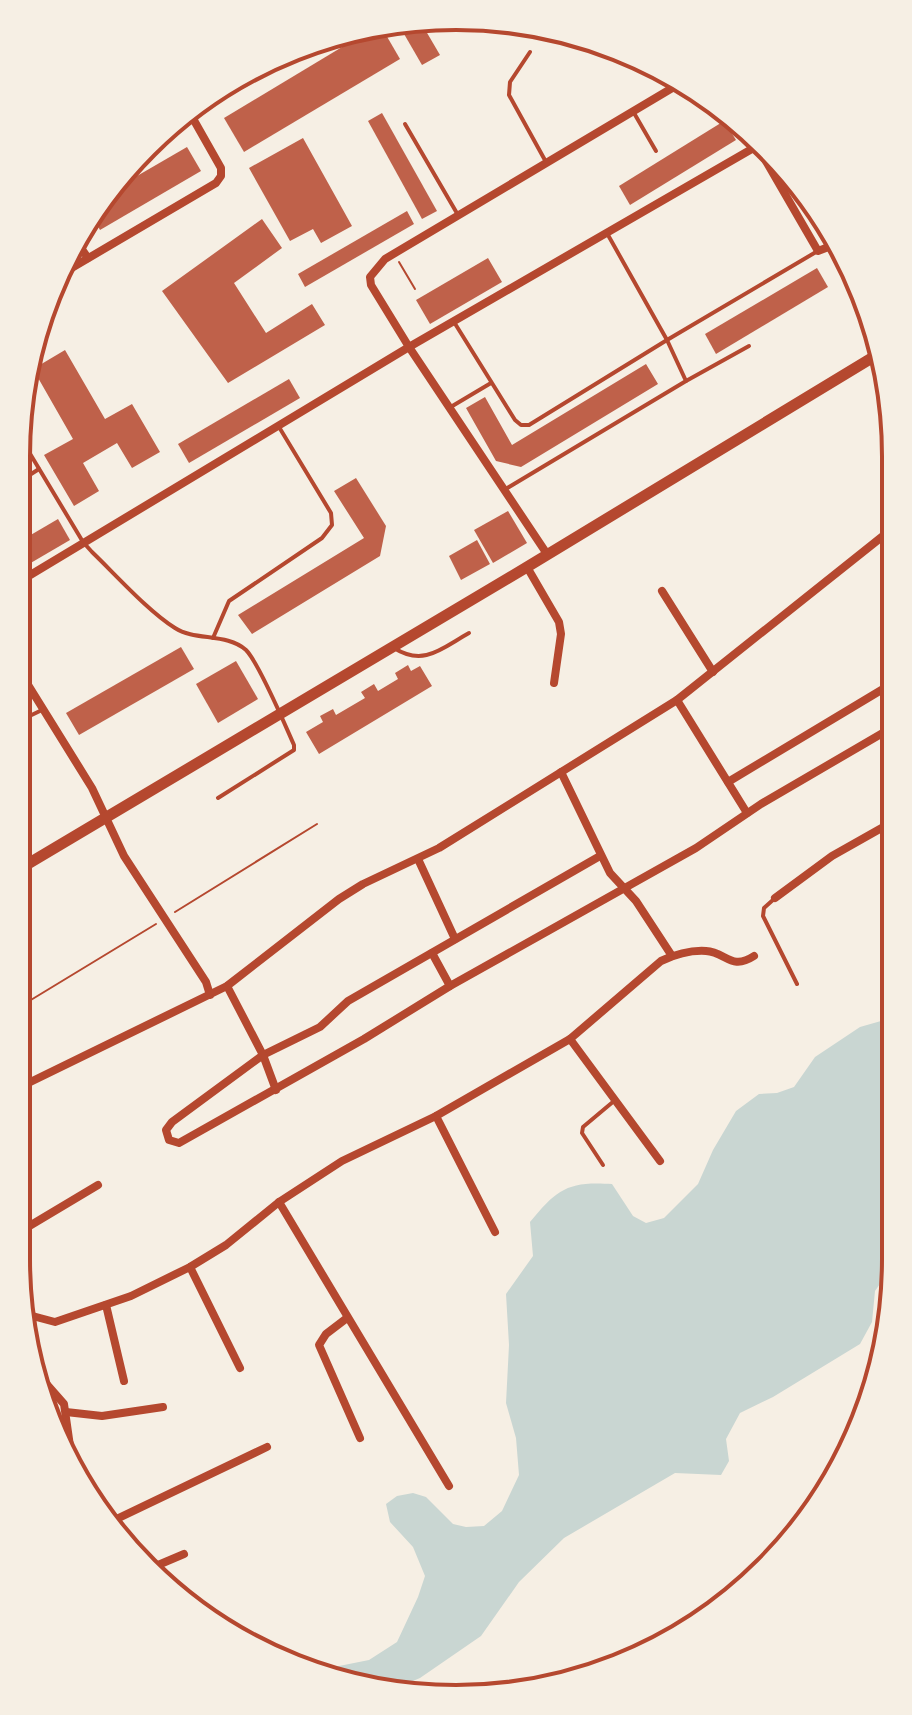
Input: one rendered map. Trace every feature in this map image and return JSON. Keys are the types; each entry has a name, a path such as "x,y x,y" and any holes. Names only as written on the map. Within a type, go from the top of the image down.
{"main road":[{"path":"30,863 870,359"}],"street":[{"path":"547,554 409,347 371,285 370,277 375,268 394,254 671,88"},
{"path":"75,266 207,188 221,176 221,168 194,120"},
{"path":"30,575 409,347 751,149"},
{"path":"773,172 818,251 827,247"},
{"path":"83,251 88,258"},
{"path":"30,1082 227,986 339,899 363,884 418,859 677,700 882,537"},
{"path":"527,567 559,622 561,634 554,683"},
{"path":"662,591 713,672"},
{"path":"30,687 92,788 124,856 206,982 210,995"},
{"path":"728,782 882,690"},
{"path":"677,700 747,813"},
{"path":"600,856 348,1001 320,1027 263,1055 172,1122 165,1135 173,1143 179,1143 276,1090 450,986 696,848 747,813 882,733"},
{"path":"561,772 610,873 636,901 672,956"},
{"path":"775,898 832,856 882,830"},
{"path":"418,859 455,939"},
{"path":"34,1316 55,1322 131,1296 190,1267 226,1245 279,1202 342,1161 436,1116 570,1039 645,973 672,956 711,951 738,963 754,956"},
{"path":"432,953 450,986"},
{"path":"227,986 263,1055 276,1090"},
{"path":"570,1039 660,1161"},
{"path":"436,1116 495,1232"},
{"path":"30,1226 98,1185"},
{"path":"279,1202 449,1486"},
{"path":"190,1267 240,1368"},
{"path":"106,1305 124,1381"},
{"path":"347,1318 326,1334 319,1345 360,1438"},
{"path":"51,1389 64,1404 69,1437"},
{"path":"66,1412 102,1416 163,1407"},
{"path":"118,1518 267,1447"},
{"path":"160,1564 184,1554"}],"lane":[{"path":"530,52 510,82 509,95 546,162"},
{"path":"633,111 656,151"},
{"path":"405,124 458,215"},
{"path":"607,233 667,340 686,381"},
{"path":"454,322 515,420 521,425 529,425 818,251"},
{"path":"504,490 749,346"},
{"path":"449,408 491,383"},
{"path":"213,638 229,601 322,538 332,525 331,513 279,427"},
{"path":"30,454 83,542 175,628 238,645 248,652 280,714 294,750 218,798"},
{"path":"30,475 39,469"},
{"path":"392,647 407,657 417,658 429,655 469,633"},
{"path":"30,716 44,709"},
{"path":"775,898 764,908 763,916 797,984"},
{"path":"603,1165 582,1133 583,1127 614,1101"}],"path":[{"path":"394,254 415,289"}],"shaded area":[{"path":"881,1021 881,1282 875,1291 872,1322 860,1344 773,1397 740,1413 726,1439 729,1461 721,1475 675,1473 564,1538 519,1582 481,1636 420,1678 410,1682 400,1681 335,1667 369,1660 397,1642 425,1576 413,1547 390,1522 386,1504 397,1496 413,1493 426,1497 453,1524 484,1526 502,1511 519,1475 516,1438 506,1403 509,1345 506,1294 533,1256 530,1222 539,1211 556,1195 574,1186 612,1184 633,1216 646,1223 664,1218 698,1184 736,1111 759,1094 777,1093 794,1087 815,1057 860,1027"}],"building":[{"path":"426,31 440,55 422,65 404,34"},
{"path":"387,36 400,59 244,152 224,118 345,45"},
{"path":"268,74 215,105 243,87"},
{"path":"382,113 437,211 422,219 368,121"},
{"path":"721,123 736,140 630,205 619,186"},
{"path":"303,138 352,226 321,243 313,229 290,241 249,168"},
{"path":"187,147 201,171 100,230 98,226 102,219 134,178"},
{"path":"407,211 414,224 305,287 298,274"},
{"path":"262,219 282,248 234,283 266,333 312,304 325,325 228,383 162,291"},
{"path":"488,258 502,282 430,324 416,300"},
{"path":"817,268 828,287 716,354 705,334"},
{"path":"65,350 105,419 132,404 160,452 132,468 117,443 83,463 99,491 74,506 44,455 73,439 37,377 40,365"},
{"path":"646,364 658,384 521,467 496,461 466,408 485,397 512,445"},
{"path":"289,379 300,398 189,463 178,444"},
{"path":"356,478 386,526 380,556 252,634 238,615 364,538 334,491"},
{"path":"508,511 527,543 493,563 474,530"},
{"path":"58,519 70,540 30,563 30,535"},
{"path":"477,540 490,564 461,580 449,556"},
{"path":"181,647 194,669 79,735 66,713"},
{"path":"236,661 258,699 218,723 196,684"},
{"path":"408,665 411,671 420,666 432,686 319,754 306,732 323,722 320,716 333,709 336,715 365,698 361,692 374,684 378,691 398,679 395,673"}]}
